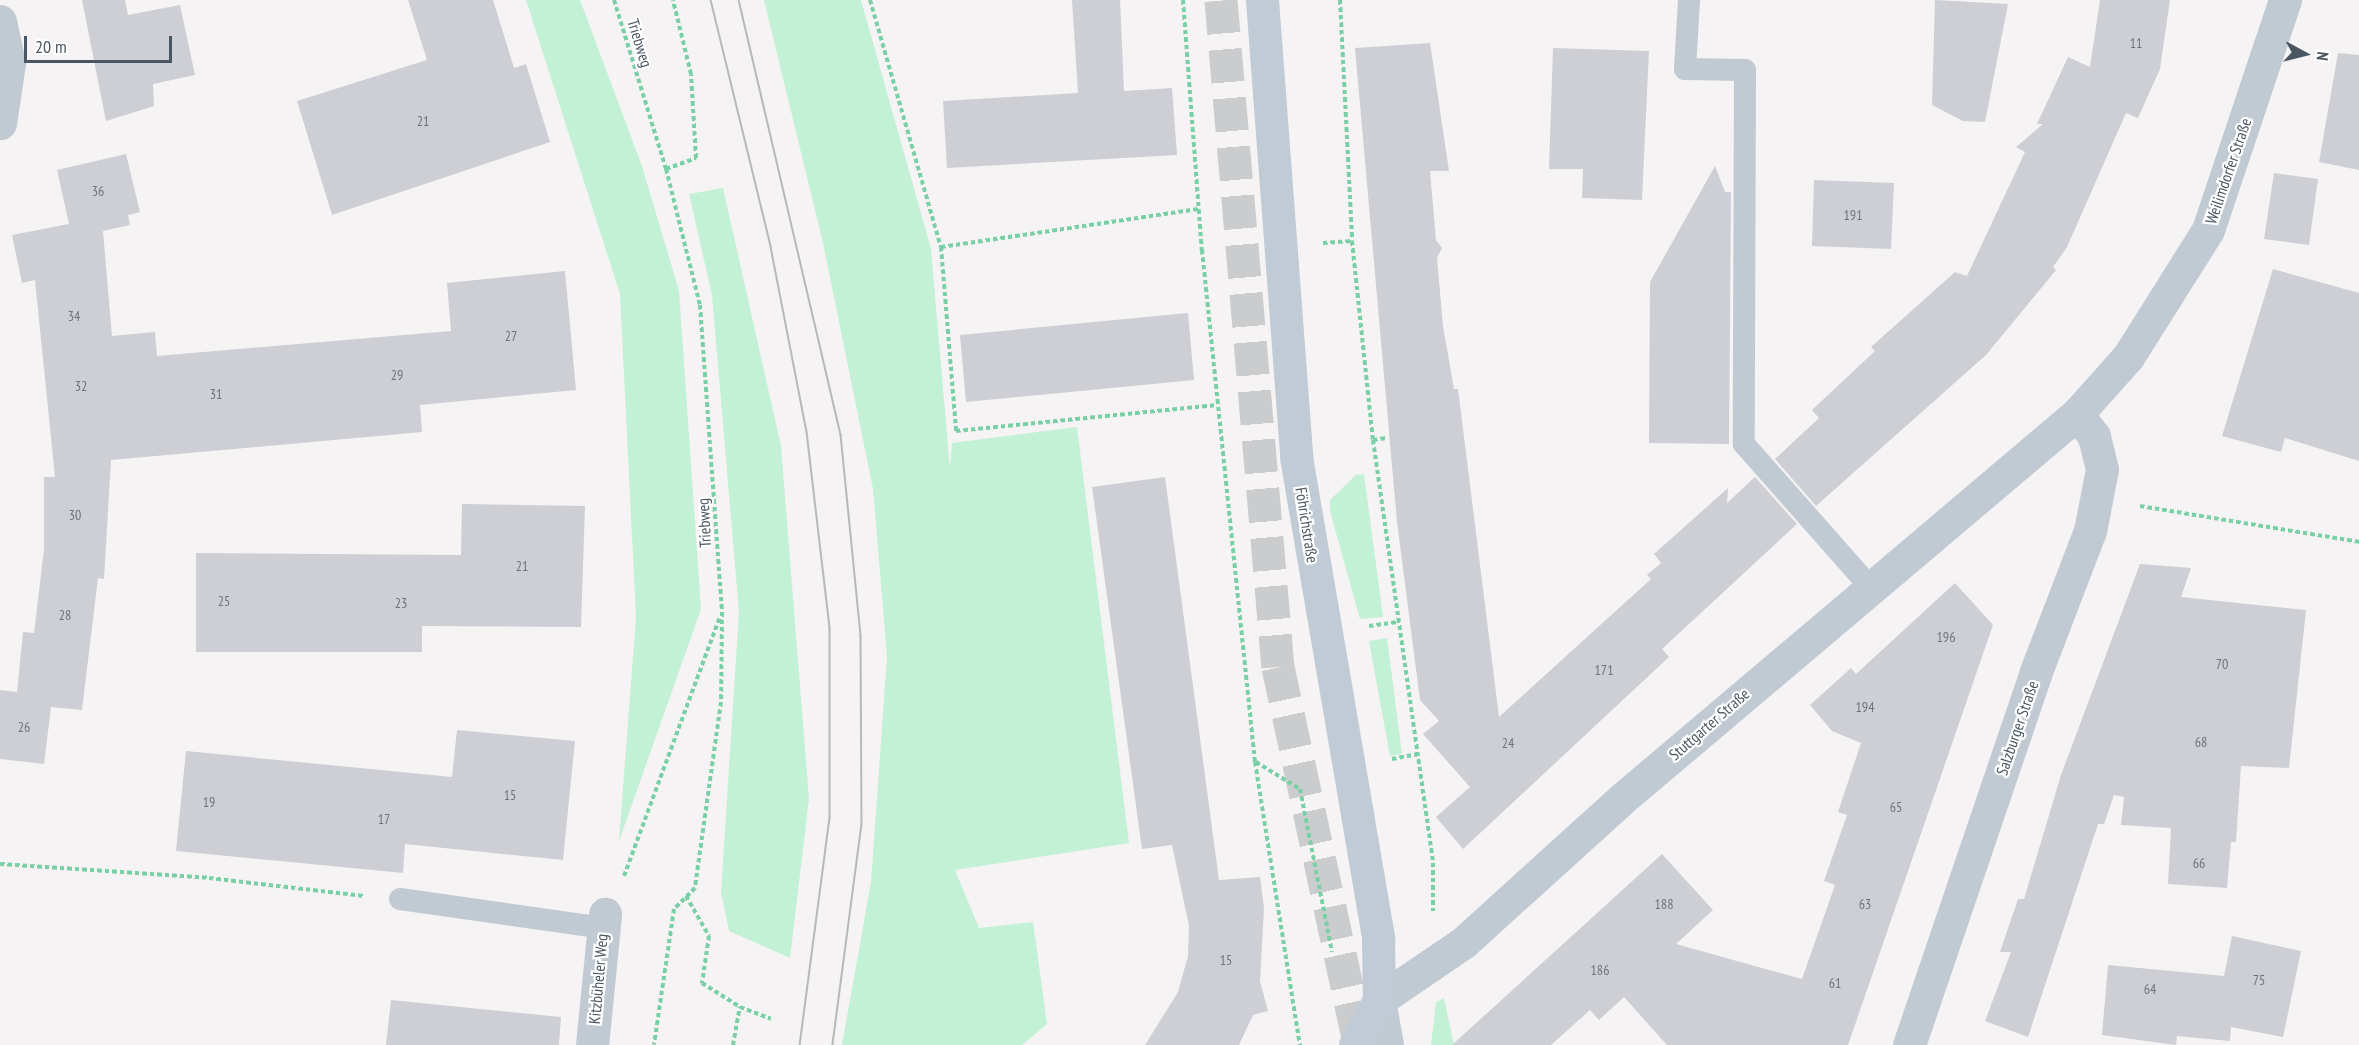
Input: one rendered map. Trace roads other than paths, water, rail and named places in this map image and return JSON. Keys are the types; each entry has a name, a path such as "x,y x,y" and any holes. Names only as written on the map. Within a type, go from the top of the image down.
{"main road":[{"name":"Föhrichstraße","path":"1262,0 1296,457 1323,632 1352,768 1378,939 1379,1000"},
{"name":"Stuttgarter Straße","path":"1355,1045 1379,1000"}],"street":[{"name":"Weilimdorfer Straße","path":"2077,414 2128,357 2208,230 2285,0"},
{"path":"0,21 9,63 0,123"},
{"name":"Stuttgarter Straße","path":"1379,1000 1463,943 1623,798 2077,414"},
{"name":"Salzburger Straße","path":"1909,1045 2035,674 2090,531 2102,469 2094,436 2077,414"},
{"name":"Kitzbüheler Weg","path":"592,1045 604,921"},
{"name":"Föhrichstraße","path":"1379,1000 1387,1045"}],"lane":[{"path":"1689,0 1685,69 1745,70 1744,444 1870,587"},
{"path":"400,899 604,921"}],"tunnel":[{"path":"1221,0 1278,667 1360,1045"}],"tram line":[{"path":"711,0 771,247 807,432 830,628 830,818 800,1045"},
{"path":"739,0 841,435 861,636 862,824 833,1045"}]}
